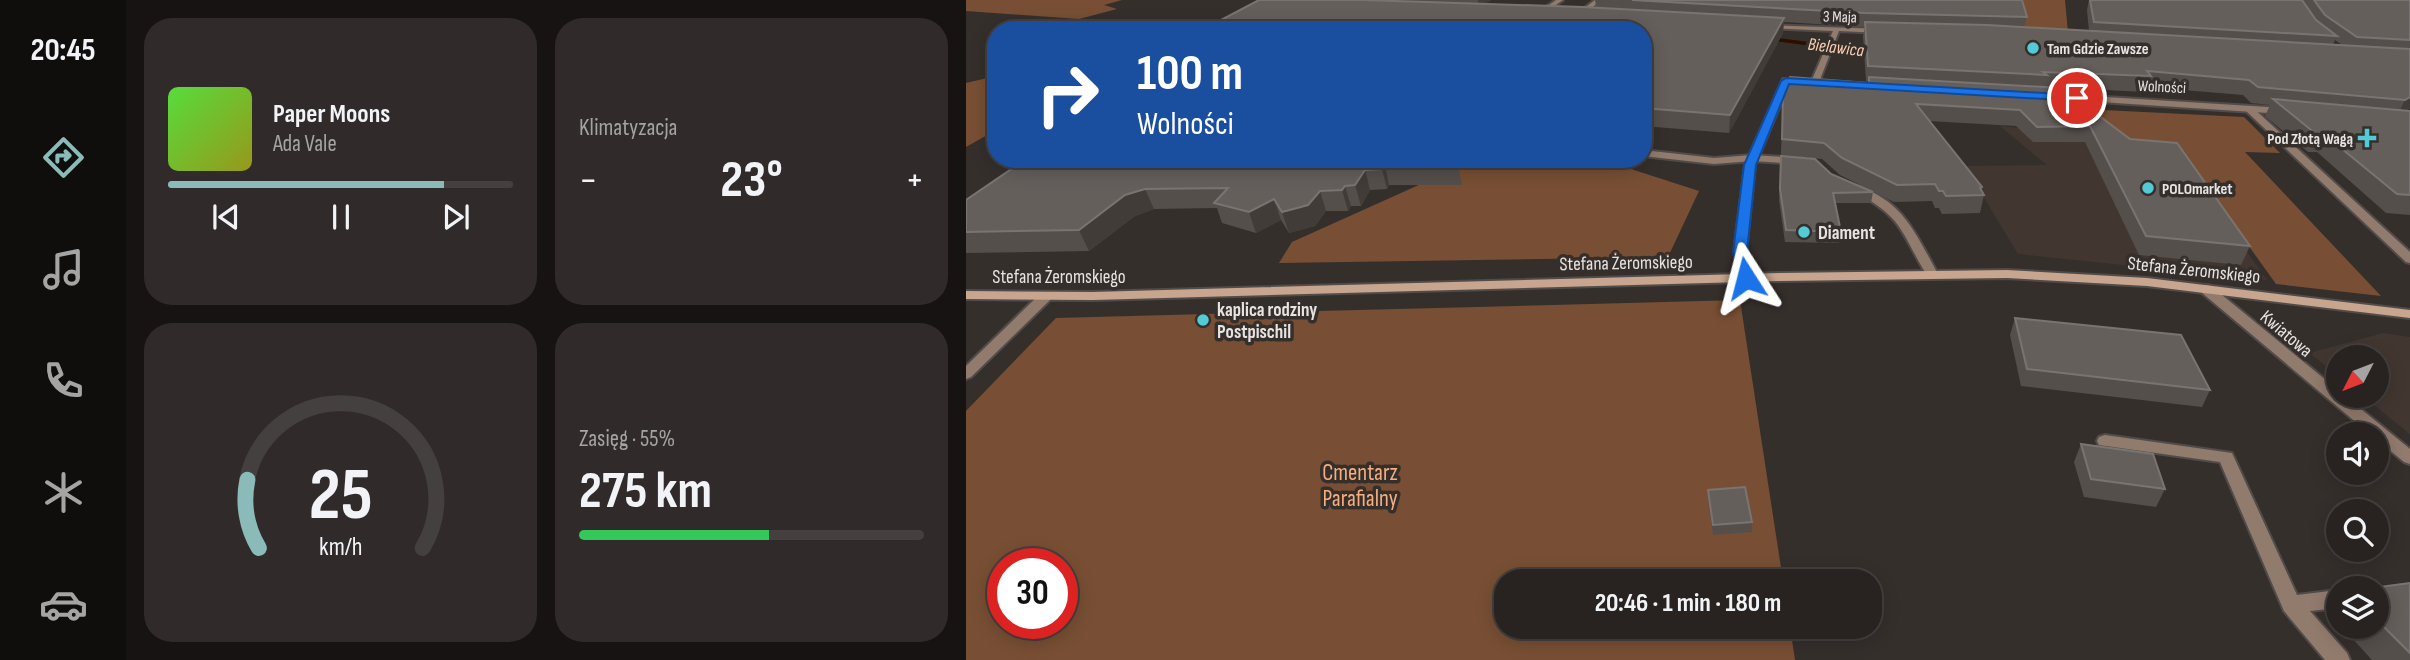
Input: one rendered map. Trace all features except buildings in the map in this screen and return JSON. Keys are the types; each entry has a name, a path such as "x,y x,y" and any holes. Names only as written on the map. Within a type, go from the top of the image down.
{"street":[{"path":"1541,13 1560,0"},
{"path":"1580,14 1599,0"},
{"path":"1529,12 1560,13"},
{"path":"1570,14 1594,15"},
{"name":"3 Maja","path":"1761,26 1885,32"},
{"path":"1815,82 1836,31"},
{"path":"1746,278 1740,252 1752,158 1786,81 1828,83"},
{"name":"Wolności","path":"2051,97 2288,111"},
{"path":"2248,108 2410,259"},
{"path":"1652,154 1714,161 1752,158 1811,163"},
{"path":"1839,182 1876,198 1898,213 1908,226 1932,274"},
{"name":"Stefana Żeromskiego","path":"966,295 1045,297 1932,274 2074,277 2206,289 2410,314"},
{"name":"Kwiatowa","path":"2206,289 2410,458"},
{"path":"966,374 1045,297"},
{"path":"2105,441 2226,457 2291,605 2339,660"},
{"path":"2291,605 2326,601"}],"shaded area":[{"path":"2000,126 2170,144 2267,280 2018,254 1965,166 2047,165"},
{"path":"2383,333 2410,337 2410,434 2378,408 2389,408 2389,345 2339,345"},
{"path":"2326,349 2326,366 2310,353"}],"green space":[{"path":"966,0 1122,0 1104,5 1117,9 1079,19 966,11"},
{"path":"1967,0 2065,0 2068,33 1976,29"},
{"path":"987,78 987,135 966,147 966,83"},
{"path":"2083,109 2244,117 2280,153 2245,152 2381,296 2276,284 2185,157 2117,151"},
{"path":"1427,168 1628,168 1699,191 1668,257 1279,263 1292,242 1421,184"},
{"name":"Cmentarz Parafialny","path":"1740,300 1781,569 1494,569 1494,639 1792,639 1795,660 966,660 966,411 1056,318"}],"waterway":[{"name":"Bielawica","path":"1762,38 1880,53"}],"place":[{"name":"Tam Gdzie Zawsze","path":"2033,48"},
{"name":"Pod Złotą Wagą","path":"2367,138"},
{"name":"POLOmarket","path":"2148,188"},
{"name":"Diament","path":"1804,232"},
{"name":"kaplica rodziny Postpischil","path":"1203,320"}],"route":[{"path":"1746,278 1740,252 1750,165 1786,81 2077,98"}]}
